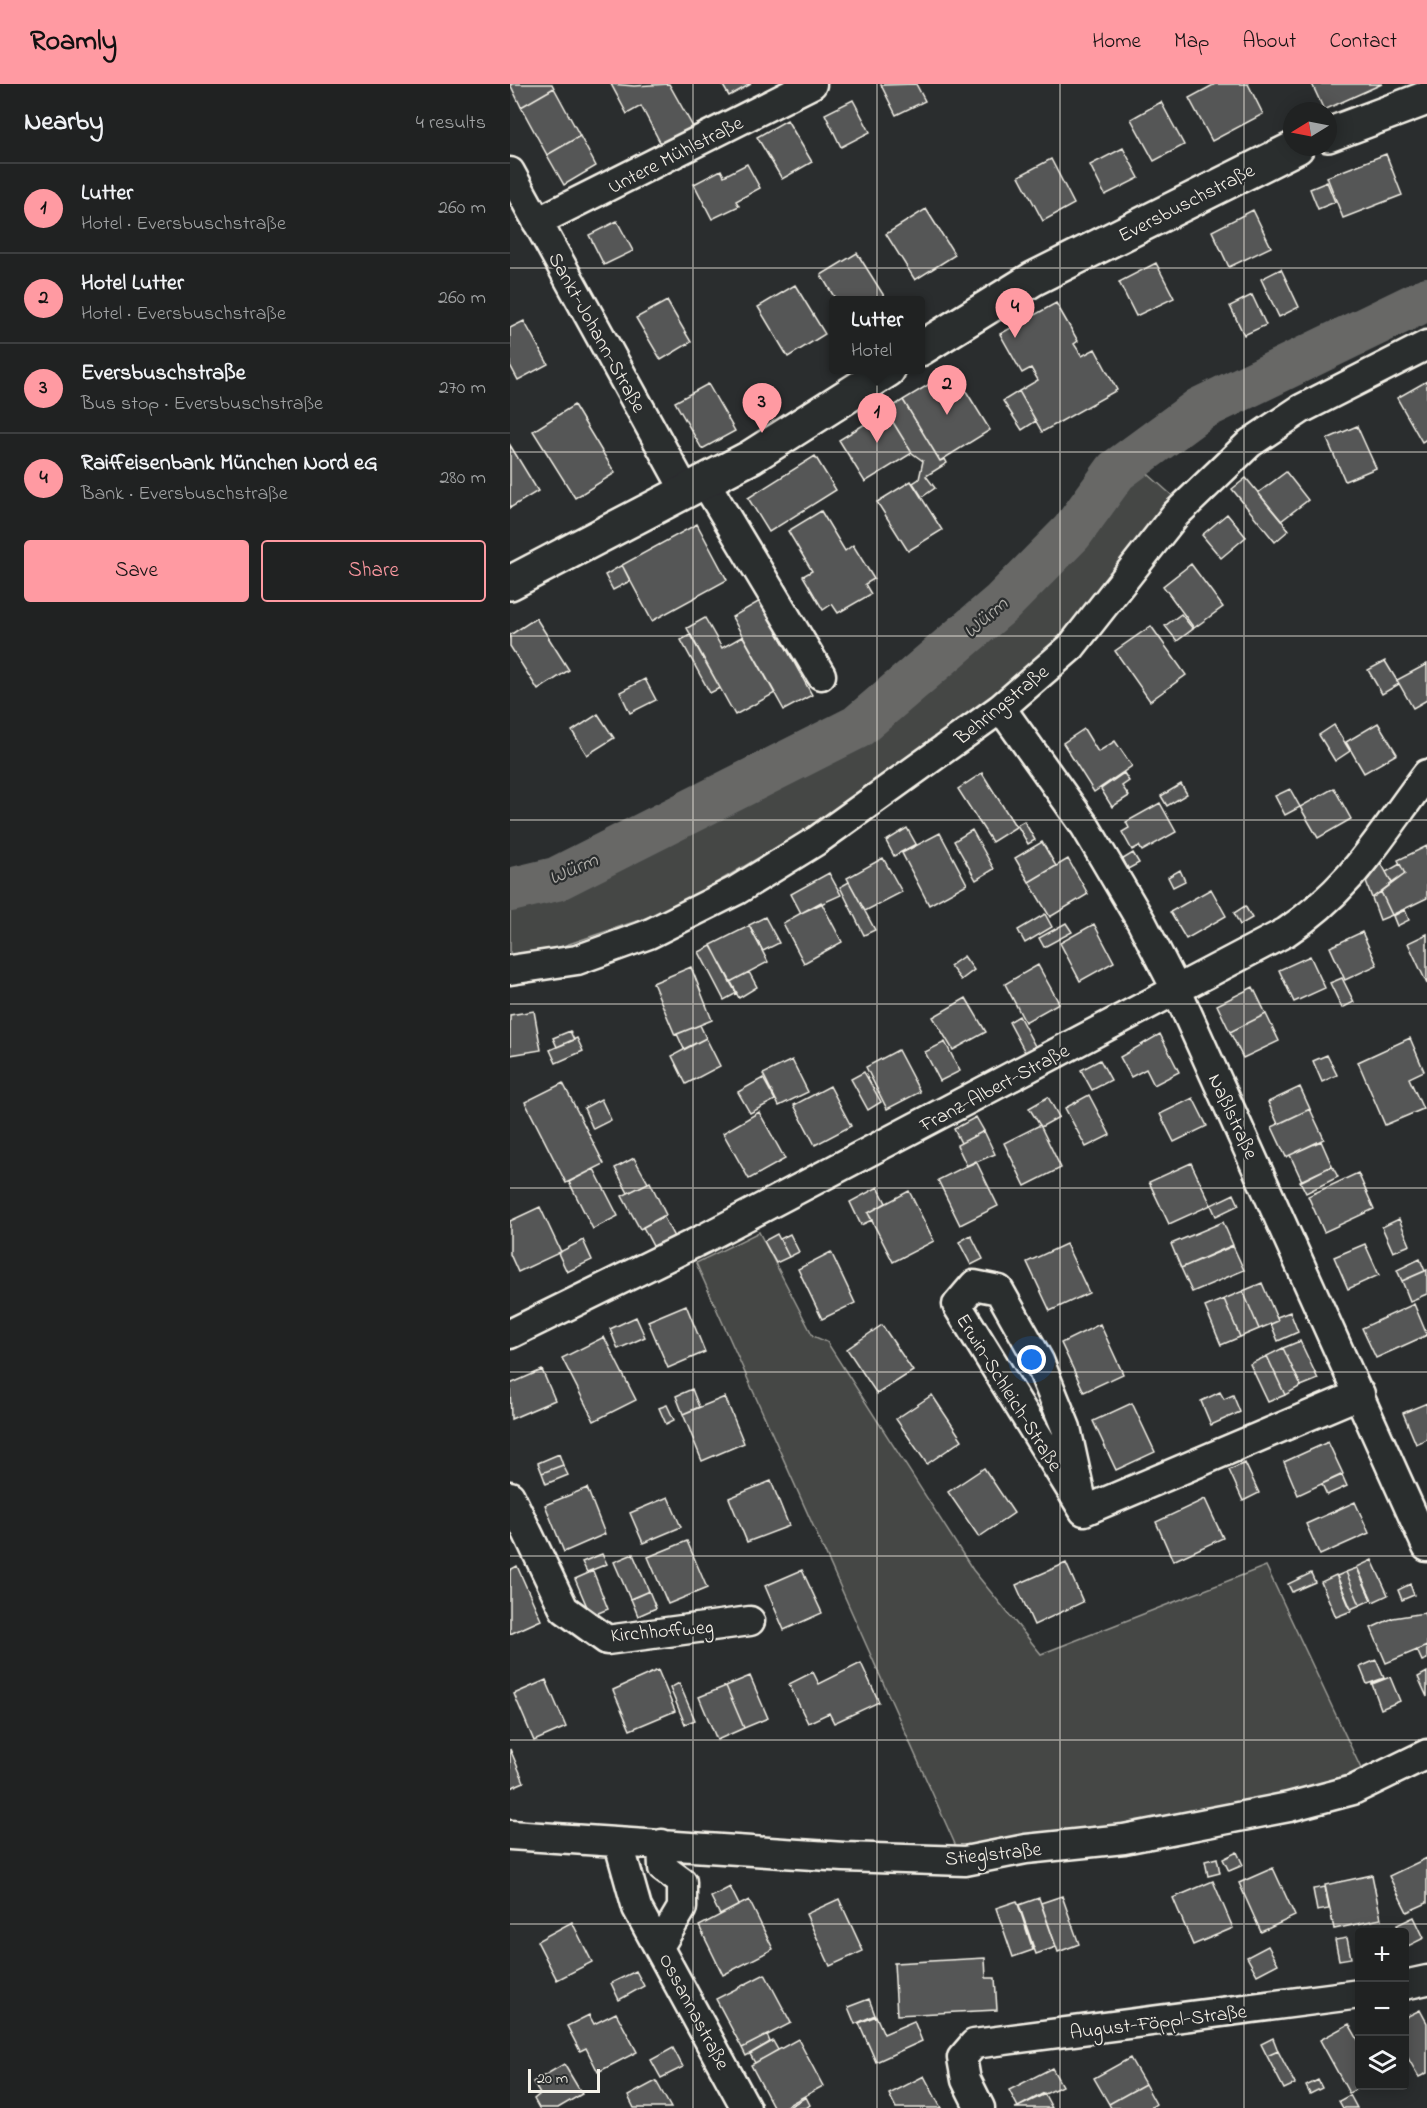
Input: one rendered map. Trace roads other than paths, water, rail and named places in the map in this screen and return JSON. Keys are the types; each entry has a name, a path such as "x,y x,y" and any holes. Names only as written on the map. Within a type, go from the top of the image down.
{"main road":[{"path":"1337,132 1427,98"},
{"name":"Eversbuschstraße","path":"925,346 1033,279 1283,154"},
{"path":"510,583 751,457 880,374"}],"street":[{"name":"Untere Mühlstraße","path":"537,222 812,84"},
{"name":"Sankt-Johann-Straße","path":"510,172 537,222 695,487 821,675"},
{"name":"Behringstraße","path":"510,970 578,960 649,934 737,890 865,808 1001,708 1071,647 1175,515 1224,465 1250,443 1301,409 1427,345"},
{"name":"Naßlstraße","path":"1001,708 1085,826 1142,923 1177,991 1427,1547"},
{"name":"Franz-Albert-Straße","path":"510,1334 703,1239 1286,932 1331,898 1371,853 1426,777"},
{"name":"Erwin-Schleich-Straße","path":"974,1285 999,1290 1039,1361 1066,1428 1084,1511 957,1305 974,1285"},
{"path":"1084,1511 1360,1394"},
{"name":"Kirchhoffweg","path":"510,1496 564,1609 607,1640 750,1621"},
{"name":"Stieglstraße","path":"510,1835 619,1844 662,1844 844,1857 965,1860 1026,1850 1124,1839 1289,1807 1353,1790 1427,1754"},
{"name":"Ossannastraße","path":"619,1844 637,1908 660,1945 747,2108"},
{"name":"Ossannastraße","path":"660,1945 682,1908 682,1882 663,1868 662,1844"},
{"path":"1409,1983 1427,1980"},
{"name":"August-Föppl-Straße","path":"980,2108 966,2080 962,2058 974,2044 1355,1995"}],"waterway":[{"name":"Würm","path":"510,890 556,879 857,727 1002,603 1072,532 1116,471 1200,409 1427,299"}],"place":[{"name":"Raiffeisenbank München Nord eG","path":"1015,338"},
{"name":"Hotel Lutter","path":"947,415"},
{"name":"Eversbuschstraße","path":"762,433"},
{"name":"Lutter","path":"877,443"}]}
